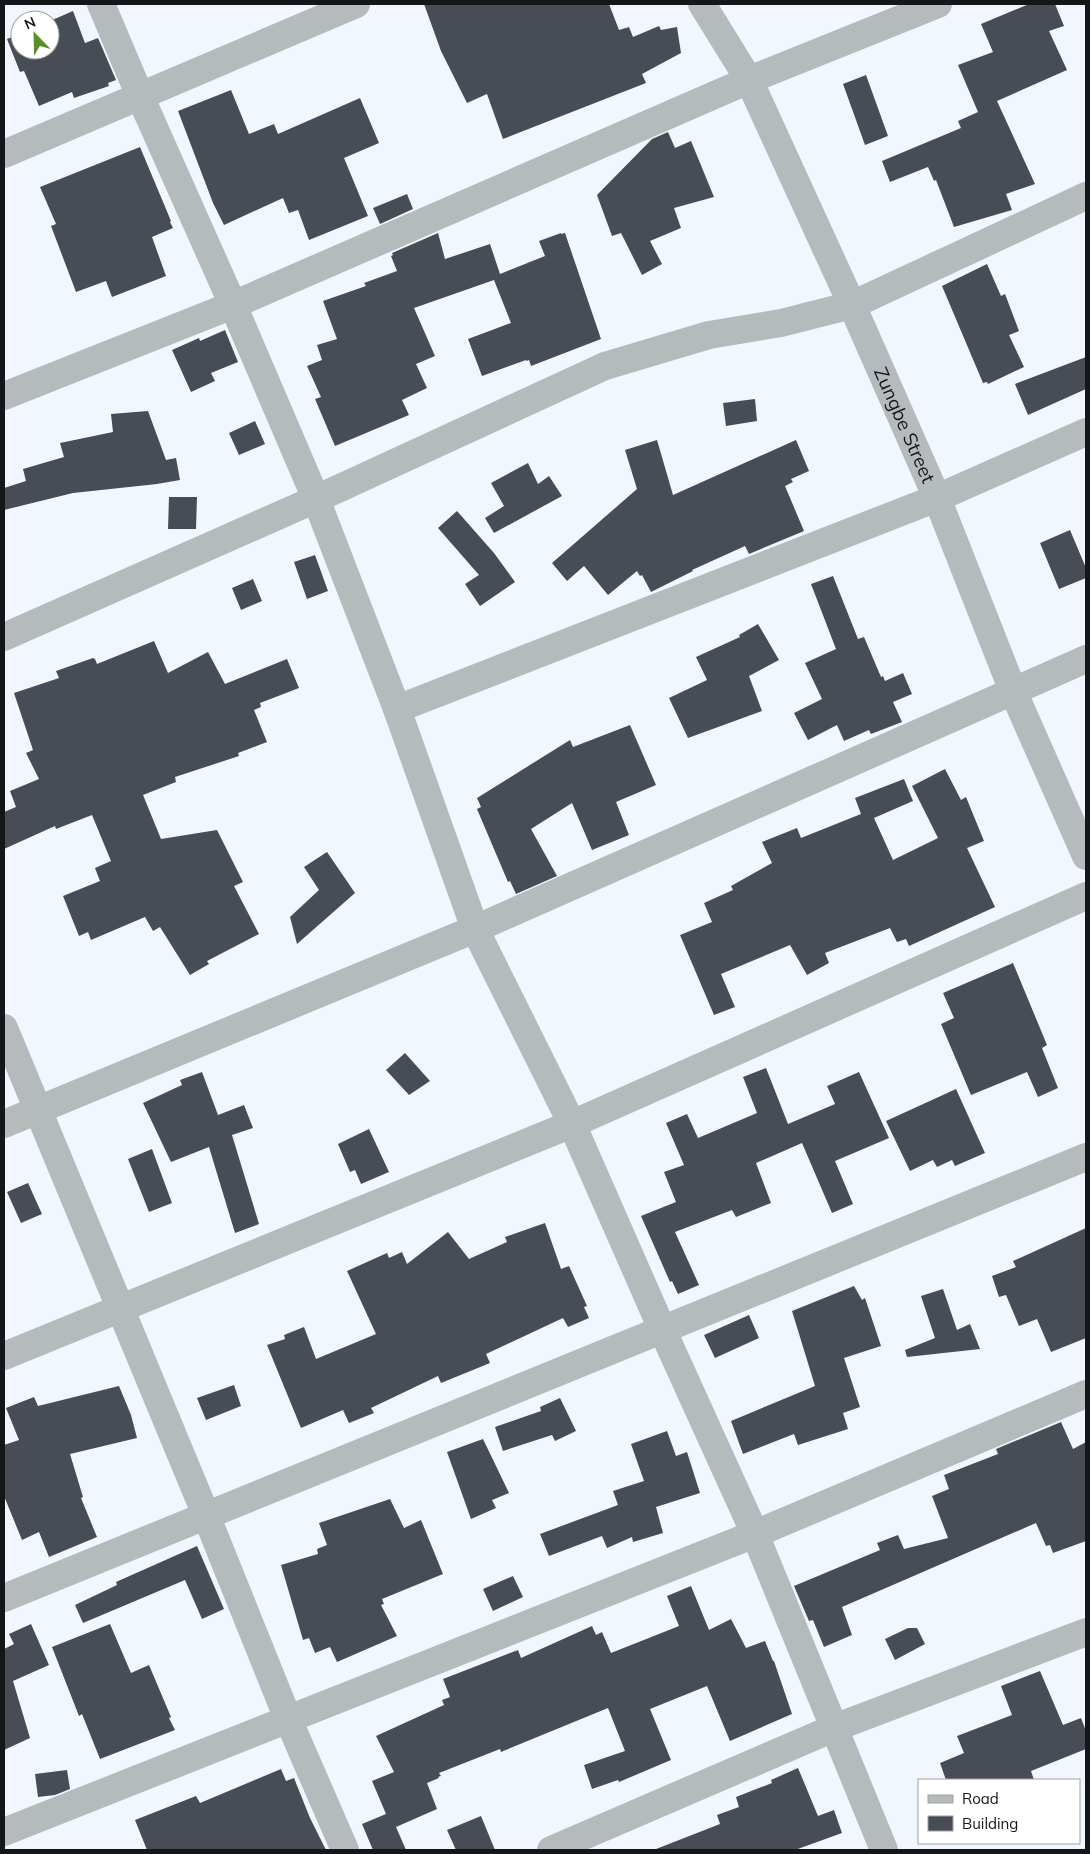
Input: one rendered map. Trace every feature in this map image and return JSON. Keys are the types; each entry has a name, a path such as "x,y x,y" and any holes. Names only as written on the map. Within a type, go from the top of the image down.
{"street":[{"path":"101,4 316,499 397,709 474,929 572,1124 755,1534 884,1850"},
{"path":"4,154 356,4"},
{"name":"Zungbe Street","path":"702,4 749,80 852,305 937,498 1013,691 1086,856"},
{"path":"4,396 233,305 749,80 938,4"},
{"path":"4,637 316,499 605,366 708,336 781,323 852,305 1086,196"},
{"path":"397,709 937,498 1086,432"},
{"path":"4,1124 474,929 1086,659"},
{"path":"4,1356 572,1124 1086,896"},
{"path":"4,1028 121,1308 288,1719 345,1850"},
{"path":"4,1598 1086,1157"},
{"path":"4,1832 755,1534 1086,1394"},
{"path":"551,1850 834,1728 1086,1632"}],"building":[{"path":"424,4 609,4 619,30 629,27 633,37 659,26 661,30 677,27 681,53 642,74 646,83 503,139 487,94 467,103 441,51"},
{"path":"1029,4 1055,4 1064,26 1049,31 1067,70 997,101 1035,184 1006,194 1012,210 954,227 936,180 934,181 928,167 890,182 882,161 961,128 958,121 978,112 958,65 993,52 981,24"},
{"path":"73,11 85,43 98,38 116,80 108,83 109,86 74,98 72,92 39,106 24,71 20,72 15,60 60,60 60,17"},
{"path":"866,75 888,136 865,145 843,84"},
{"path":"231,90 249,134 274,124 278,134 360,98 379,143 344,158 368,216 309,240 298,210 289,213 283,198 224,225 213,203 178,111"},
{"path":"668,132 675,148 691,141 714,197 674,208 681,228 650,241 662,264 642,275 621,233 612,236 597,195 652,139"},
{"path":"140,147 173,228 152,237 166,276 112,297 106,281 76,292 51,226 56,224 40,187"},
{"path":"407,194 413,209 380,224 373,208"},
{"path":"438,233 445,259 490,244 500,274 545,256 539,241 565,233 601,339 531,366 529,360 526,360 482,376 468,339 511,323 494,280 414,308 435,356 416,364 427,388 402,400 409,415 335,446 315,399 321,397 307,366 322,360 317,345 337,339 323,301 366,286 364,283 397,271 391,256 393,255 392,253"},
{"path":"987,264 1001,296 1005,294 1019,331 1009,335 1024,367 988,384 987,382 983,383 942,286"},
{"path":"225,330 238,362 211,373 215,381 191,392 172,350 199,338 200,341"},
{"path":"1086,357 1086,389 1028,415 1015,384"},
{"path":"755,399 757,421 726,426 723,403"},
{"path":"148,411 166,460 176,458 180,480 73,493 4,510 4,488 26,481 23,469 64,457 60,443 113,432 111,414"},
{"path":"255,421 265,444 239,455 229,433"},
{"path":"657,440 673,495 796,440 809,471 791,479 793,482 785,486 804,531 749,554 745,546 692,570 651,592 642,575 640,576 637,571 608,595 584,566 567,581 552,563 637,489 625,450"},
{"path":"528,463 538,484 549,476 562,496 494,533 485,518 504,506 491,483"},
{"path":"169,497 197,497 196,529 168,529"},
{"path":"457,511 494,553 515,582 480,606 465,584 479,575 438,528"},
{"path":"1070,530 1086,568 1086,578 1059,589 1040,543"},
{"path":"315,555 328,591 307,599 294,562"},
{"path":"833,576 858,639 864,637 881,677 883,676 885,681 903,673 912,694 893,702 902,722 871,734 869,730 844,741 837,725 808,740 794,713 822,699 805,663 836,649 811,584"},
{"path":"253,579 262,601 241,610 232,588"},
{"path":"758,624 779,660 749,676 762,711 688,738 669,698 707,680 696,657 740,637 739,635"},
{"path":"154,641 168,673 208,652 225,684 287,659 299,688 260,703 261,707 254,710 267,742 238,753 239,756 175,777 176,782 143,795 161,839 217,830 243,882 234,886 259,934 207,961 209,964 190,975 160,927 153,931 145,917 91,940 88,932 79,936 63,896 100,881 95,868 111,861 92,815 56,829 55,826 4,849 4,812 16,807 10,791 39,779 26,753 33,750 14,693 59,678 56,671 93,658 97,664"},
{"path":"630,725 656,785 616,802 629,835 592,850 572,803 531,829 557,876 516,894 510,881 508,882 477,809 481,807 477,798 570,740 573,747"},
{"path":"945,769 961,800 966,797 984,841 967,848 995,907 909,946 906,939 897,942 890,928 825,953 829,963 807,975 790,945 721,974 735,1007 714,1015 680,935 712,922 704,903 733,890 731,886 772,863 762,842 797,828 801,838 861,814 855,798 904,779 913,801 874,818 893,860 938,838 912,786"},
{"path":"327,852 355,893 297,944 290,917 319,890 304,867"},
{"path":"1013,963 1047,1045 1042,1048 1058,1088 1038,1097 1027,1072 971,1095 941,1024 954,1018 943,993"},
{"path":"405,1053 430,1081 409,1095 386,1070"},
{"path":"766,1068 788,1124 835,1104 827,1086 859,1072 889,1138 835,1161 853,1204 832,1213 802,1143 756,1163 771,1203 736,1217 732,1210 675,1232 699,1285 678,1294 672,1281 670,1282 641,1216 676,1202 664,1172 684,1165 666,1123 687,1114 698,1138 757,1113 743,1077"},
{"path":"202,1072 218,1115 244,1105 253,1128 232,1135 259,1224 235,1233 209,1147 171,1162 143,1103 182,1085 180,1080"},
{"path":"956,1089 985,1153 955,1166 952,1160 937,1167 933,1160 910,1171 886,1121"},
{"path":"369,1129 389,1172 361,1184 355,1170 350,1172 338,1144"},
{"path":"152,1149 172,1203 149,1212 128,1159"},
{"path":"28,1183 42,1214 21,1223 7,1192"},
{"path":"545,1223 561,1269 569,1266 587,1306 584,1307 589,1318 568,1327 563,1318 486,1354 490,1363 441,1383 438,1376 371,1408 374,1413 349,1423 343,1410 301,1428 267,1345 285,1339 284,1335 304,1327 316,1359 376,1334 347,1271 387,1253 389,1258 402,1252 407,1264 448,1232 469,1259 507,1242 505,1237"},
{"path":"1086,1228 1086,1338 1051,1352 1037,1319 1019,1326 1006,1295 999,1297 992,1276 1016,1267 1013,1261"},
{"path":"854,1286 862,1300 865,1298 881,1346 844,1358 860,1407 843,1413 848,1429 798,1445 794,1434 743,1454 731,1421 815,1386 792,1311"},
{"path":"943,1289 957,1330 970,1324 980,1349 907,1357 905,1350 935,1338 921,1296"},
{"path":"749,1315 759,1338 715,1358 704,1335"},
{"path":"234,1385 241,1406 206,1420 197,1398"},
{"path":"119,1386 131,1415 137,1438 70,1454 83,1497 81,1498 97,1537 49,1557 39,1532 22,1540 4,1496 4,1445 19,1440 6,1408 34,1397 38,1406"},
{"path":"560,1398 576,1431 555,1441 552,1435 503,1451 495,1427 541,1411 540,1407"},
{"path":"1061,1422 1073,1449 1086,1442 1086,1541 1053,1553 1050,1545 1046,1546 1036,1523 842,1607 852,1635 824,1647 813,1620 809,1621 794,1586 880,1550 877,1543 898,1535 904,1549 948,1538 932,1496 949,1489 944,1475 998,1454 996,1449"},
{"path":"667,1431 676,1456 687,1452 700,1493 656,1507 663,1533 633,1542 632,1537 607,1548 602,1536 549,1556 540,1534 618,1505 613,1491 644,1481 631,1444"},
{"path":"483,1439 509,1493 492,1500 496,1508 471,1519 447,1452"},
{"path":"390,1499 404,1528 421,1520 443,1574 382,1599 384,1604 381,1605 397,1636 337,1662 330,1647 315,1653 309,1638 303,1640 281,1565 318,1554 317,1549 327,1545 319,1523"},
{"path":"197,1546 224,1609 202,1619 185,1580 83,1623 75,1605 117,1585 116,1582"},
{"path":"513,1576 523,1597 493,1611 483,1589"},
{"path":"691,1586 709,1630 731,1619 746,1648 765,1641 774,1661 792,1714 730,1741 707,1686 650,1709 671,1760 619,1782 618,1780 592,1789 584,1765 625,1751 608,1708 501,1752 500,1749 439,1773 441,1776 439,1778 427,1783 437,1809 396,1827 406,1850 373,1850 362,1824 386,1814 372,1781 394,1772 376,1736 444,1705 442,1700 450,1697 443,1679 518,1650 521,1658 592,1626 596,1635 602,1632 611,1653 679,1626 667,1596"},
{"path":"31,1624 49,1665 13,1681 30,1738 4,1750 4,1649 14,1644 9,1634"},
{"path":"110,1624 131,1673 149,1665 175,1730 100,1759 82,1714 79,1716 52,1647"},
{"path":"908,1628 917,1628 925,1644 895,1660 885,1639"},
{"path":"1040,1671 1063,1725 1081,1718 1086,1731 1086,1749 1031,1771 1034,1779 946,1779 940,1763 964,1753 957,1736 1012,1715 1001,1686"},
{"path":"798,1768 818,1816 834,1810 842,1833 795,1850 656,1849 720,1824 717,1815 739,1807 736,1797 772,1783 771,1780"},
{"path":"281,1769 286,1781 294,1778 310,1818 326,1850 147,1850 135,1820 196,1796 200,1803"},
{"path":"67,1770 70,1789 55,1795 38,1797 35,1774"},
{"path":"481,1816 495,1850 456,1850 447,1830"}]}
